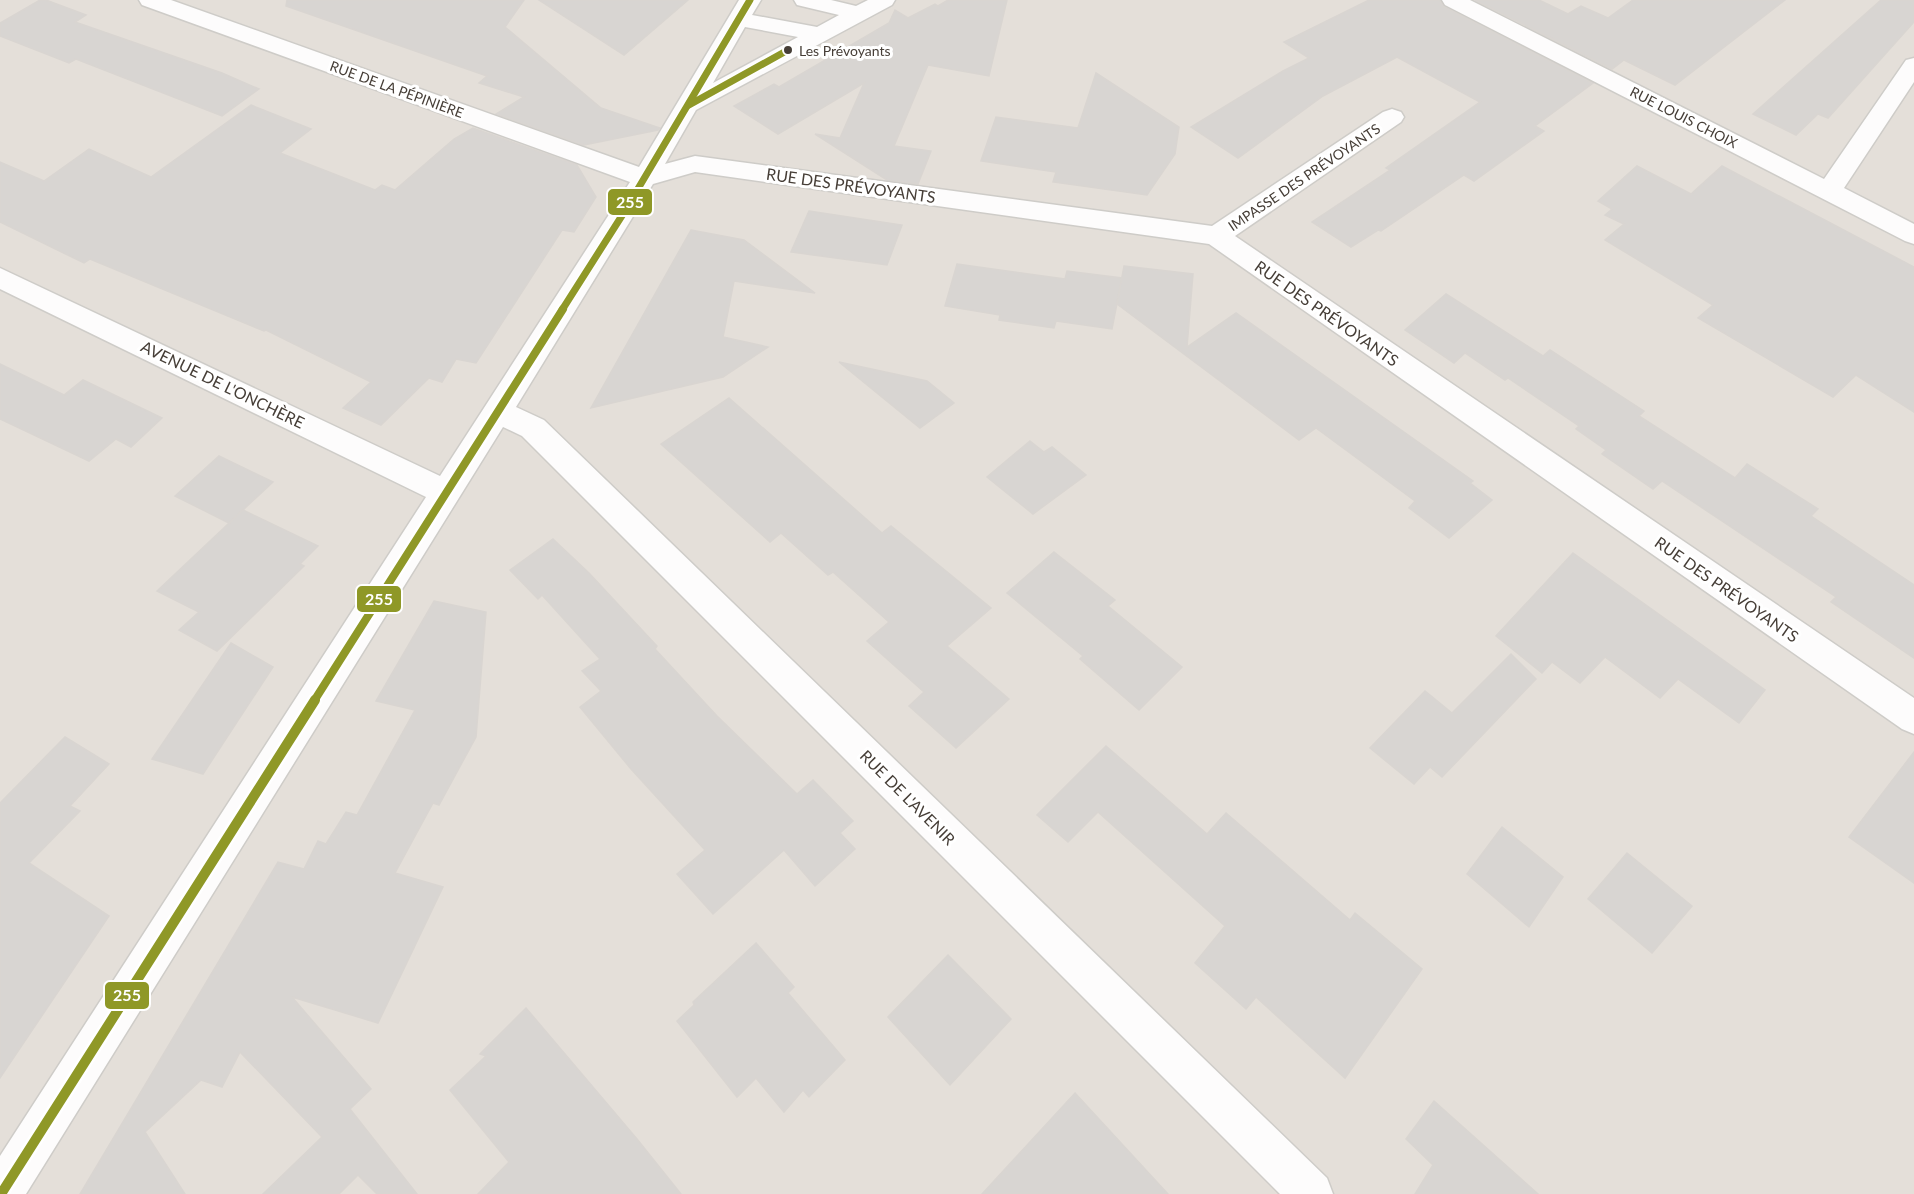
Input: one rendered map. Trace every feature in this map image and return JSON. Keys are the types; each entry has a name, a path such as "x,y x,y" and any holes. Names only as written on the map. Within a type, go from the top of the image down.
{"street":[{"name":"RUE DE LA PÉPINIÈRE","path":"150,0 645,178"},
{"path":"806,0 856,13"},
{"path":"689,105 856,13 884,0"},
{"name":"RUE LOUIS CHOIX","path":"1453,0 1914,234"},
{"path":"1,1194 645,178 744,9 819,34"},
{"path":"1829,192 1914,65"},
{"name":"IMPASSE DES PRÉVOYANTS","path":"1216,236 1392,117"},
{"name":"RUE DES PRÉVOYANTS","path":"645,178 695,164 1216,236 1914,718"},
{"name":"AVENUE DE L'ONCHÈRE","path":"0,278 445,492"},
{"name":"RUE DE L'AVENIR","path":"497,411 533,428 1311,1194"}],"shaded area":[{"path":"0,0 1914,0 1914,1194 0,1194"}],"building":[{"path":"40,0 46,0 86,15 75,22 222,73 259,89 222,116 76,59 69,63 0,36 0,23"},
{"path":"287,0 524,0 505,27 601,108 660,128 584,145 496,114 524,97 479,83 487,76 286,6"},
{"path":"539,0 688,0 624,55"},
{"path":"948,0 1007,0 989,76 928,65 894,146 931,151 918,184 887,180 815,134 840,138 864,83 778,134 734,106 774,84 779,87 889,23 895,10 908,18"},
{"path":"1369,0 1440,0 1444,7 1593,83 1535,126 1544,131 1474,181 1464,175 1381,231 1378,230 1351,247 1312,222 1390,170 1386,168 1480,102 1397,57 1323,96 1238,158 1191,127 1283,71 1309,58 1284,42"},
{"path":"1475,0 1539,0 1568,14 1581,6 1608,18 1633,0 1785,0 1675,85 1624,60 1612,69"},
{"path":"1881,0 1914,0 1914,22 1828,118 1818,114 1796,135 1753,114"},
{"path":"1096,73 1179,127 1175,154 1147,195 1053,182 1056,172 981,161 996,117 1078,128"},
{"path":"251,105 311,129 280,153 375,190 382,185 395,190 454,139 473,128 577,165 596,197 574,232 562,230 476,363 456,359 442,382 429,378 381,425 343,408 371,382 266,330 90,259 84,263 0,222 0,162 44,181 89,149 151,177"},
{"path":"1637,166 1691,194 1722,166 1914,267 1914,412 1856,375 1833,397 1698,318 1713,305 1605,240 1624,224 1605,215 1612,209 1598,201"},
{"path":"809,211 902,225 887,265 791,252"},
{"path":"691,230 744,240 815,293 734,281 723,337 768,347 723,377 591,408"},
{"path":"957,264 1065,279 1067,271 1122,278 1112,329 1056,321 1054,328 999,320 1000,315 945,306"},
{"path":"1124,266 1193,274 1187,347 1236,313 1473,481 1470,483 1492,500 1449,538 1409,508 1415,501 1316,428 1299,440 1117,304"},
{"path":"1446,294 1543,356 1550,350 1644,411 1639,416 1735,478 1747,464 1818,509 1811,516 1914,585 1914,658 1831,602 1836,597 1662,481 1653,489 1602,454 1606,450 1576,429 1579,426 1508,378 1505,380 1465,353 1454,363 1405,330"},
{"path":"839,362 927,381 954,403 920,428"},
{"path":"0,364 64,395 83,380 162,418 131,447 116,439 89,461 0,419"},
{"path":"729,398 882,533 891,526 991,608 947,646 1009,699 956,748 909,706 924,692 867,641 889,622 833,572 828,575 781,533 770,542 661,444"},
{"path":"1030,441 1044,452 1052,447 1086,475 1033,514 987,477"},
{"path":"219,456 273,482 229,523 175,496"},
{"path":"243,510 318,546 300,564 304,566 217,651 179,630 199,612 157,591"},
{"path":"553,539 589,573 657,646 655,649 717,716 797,794 813,780 853,821 840,833 855,849 815,886 784,850 713,914 677,874 705,850 631,769 580,707 601,691 582,671 600,659 542,595 538,599 510,570"},
{"path":"1054,552 1115,600 1108,606 1182,667 1139,710 1080,659 1083,656 1007,593"},
{"path":"1573,553 1765,690 1739,723 1678,679 1660,698 1605,657 1580,683 1552,662 1542,673 1496,636"},
{"path":"434,601 486,612 476,737 439,805 433,803 395,873 443,887 378,1023 292,997 371,1089 350,1109 417,1194 377,1194 358,1175 339,1194 263,1194 322,1137 240,1052 222,1087 201,1080 145,1132 185,1194 80,1194 278,862 304,869 318,841 326,844 346,812 357,815 415,710 376,701"},
{"path":"231,643 273,667 203,774 152,759"},
{"path":"1511,654 1536,679 1442,777 1430,767 1414,784 1370,748 1425,691 1452,713"},
{"path":"65,737 109,764 70,806 80,811 29,863 109,916 0,1078 0,803"},
{"path":"1106,746 1207,834 1226,813 1350,920 1355,913 1422,969 1345,1078 1256,997 1246,1009 1195,963 1225,926 1098,812 1068,842 1037,815"},
{"path":"1914,752 1914,883 1849,837"},
{"path":"1502,827 1563,877 1529,927 1467,874"},
{"path":"1627,853 1692,906 1652,953 1588,899"},
{"path":"756,943 794,987 788,993 845,1060 809,1097 803,1090 784,1112 756,1078 737,1097 677,1021 694,1005 693,1002"},
{"path":"948,955 1011,1019 950,1085 888,1017"},
{"path":"526,1008 681,1194 478,1194 509,1162 450,1090 486,1056 480,1054"},
{"path":"1075,1093 1168,1194 982,1194"},
{"path":"1434,1101 1538,1194 1415,1194 1433,1165 1406,1139"}],"transit line":[{"name":"255","path":"1,1194 623,214 750,0"},
{"name":"255","path":"689,105 788,50"}],"place":[{"name":"Les Prévoyants","path":"788,50"}]}
